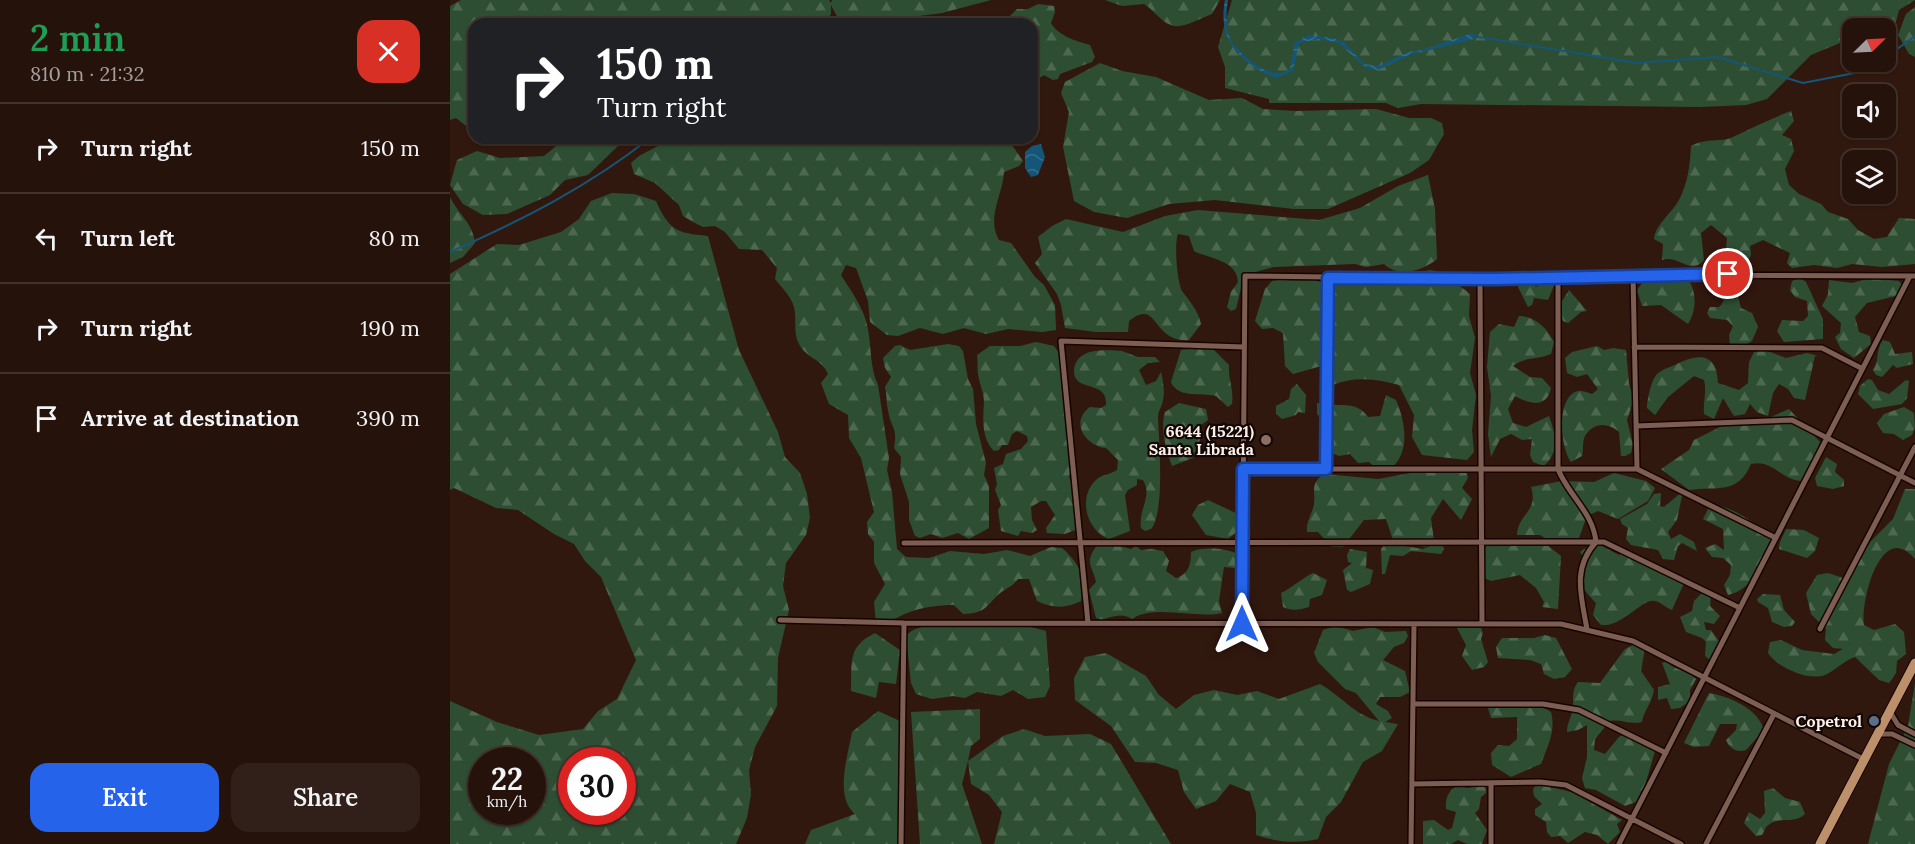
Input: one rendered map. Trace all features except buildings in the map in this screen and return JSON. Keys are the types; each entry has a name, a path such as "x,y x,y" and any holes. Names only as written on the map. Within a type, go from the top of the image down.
{"main road":[{"path":"1820,844 1915,663"}],"street":[{"path":"1633,275 1637,469"},
{"path":"1242,624 1245,276 1480,279 1633,275 1913,276 1861,368 1828,438 1619,844"},
{"path":"1558,277 1558,469 1565,487 1592,522 1596,542 1581,562 1580,579 1587,629"},
{"path":"1326,469 1328,278"},
{"path":"1480,279 1482,624"},
{"path":"1088,623 1061,341 1244,347"},
{"path":"1634,347 1822,348 1861,368"},
{"path":"1636,426 1792,420 1915,483"},
{"path":"1820,629 1915,447"},
{"path":"1243,469 1637,469 1776,538"},
{"path":"904,543 1596,542 1627,552 1740,608"},
{"path":"780,620 903,623 1561,624 1633,641 1865,760"},
{"path":"901,844 903,623"},
{"path":"1411,844 1414,624"},
{"path":"1413,704 1543,704 1579,710 1666,753"},
{"path":"1890,711 1898,725 1915,734"},
{"path":"1706,844 1774,714"},
{"path":"1879,734 1892,734 1915,745"},
{"path":"1412,784 1540,782 1566,785 1681,844"},
{"path":"1491,783 1491,844"}],"green space":[{"path":"461,0 829,0 831,3 832,0 991,0 914,18 838,18 831,5 831,14 828,18 468,18 468,127 456,118 450,120 450,6"},
{"path":"1105,0 1220,0 1212,14 1185,25 1175,26 1164,21 1144,4 1122,6"},
{"path":"1232,0 1915,0 1899,10 1896,22 1896,18 1842,18 1842,42 1811,55 1767,99 1746,105 1700,107 1421,104 1398,108 1386,103 1269,103 1269,99 1225,88 1225,67 1218,47"},
{"path":"1038,4 1054,6 1055,12 1051,23 1054,28 1073,40 1090,45 1095,57 1092,62 1060,74 1058,79 1053,80 1044,75 1038,79 1038,18 1008,18 1017,9 1028,9"},
{"path":"1915,7 1915,57 1909,54 1898,35 1906,14"},
{"path":"1100,63 1122,71 1156,77 1209,100 1242,98 1263,109 1296,111 1376,109 1409,118 1431,118 1442,123 1444,134 1429,160 1410,173 1328,209 1294,209 1215,200 1169,204 1127,218 1094,212 1074,201 1063,147 1069,112 1061,93 1065,82"},
{"path":"1791,111 1794,121 1782,135 1791,139 1794,151 1785,169 1789,185 1799,194 1821,204 1828,212 1848,219 1858,230 1874,239 1887,237 1899,218 1915,219 1915,264 1882,267 1852,264 1837,268 1814,265 1792,268 1787,263 1790,253 1763,240 1750,246 1751,255 1742,276 1732,277 1724,269 1727,238 1711,225 1701,233 1704,260 1699,264 1694,266 1668,259 1662,260 1663,244 1654,239 1655,234 1676,205 1685,187 1691,146 1697,143 1728,139"},
{"path":"559,144 620,144 588,175 565,180 550,195 507,214 483,215 463,204 450,185 457,160 477,151 500,158 544,156"},
{"path":"662,144 1011,144 1023,161 1019,166 1004,172 995,215 995,232 999,240 1011,243 1035,277 1044,285 1055,305 1056,330 1042,332 1008,329 986,334 964,328 943,334 920,328 898,336 887,335 870,322 868,301 856,268 846,265 841,275 860,305 867,325 889,458 887,470 892,492 897,549 906,557 929,558 950,551 984,554 1007,550 1030,556 1051,547 1062,548 1073,560 1083,579 1081,601 1075,604 1054,606 1037,601 1029,579 1018,579 976,612 963,614 954,605 936,606 876,623 874,602 885,584 874,563 874,542 868,534 867,522 874,512 861,458 849,438 848,415 829,404 821,383 828,374 822,365 799,344 796,336 793,303 775,279 777,268 762,250 739,249 725,232 715,226 703,227 683,216 679,205 655,183 634,174 631,163"},
{"path":"1428,175 1435,209 1437,259 1418,270 1396,271 1384,264 1366,267 1355,264 1274,267 1244,275 1236,309 1231,311 1227,307 1231,292 1238,282 1233,269 1222,261 1194,251 1189,236 1178,234 1176,254 1180,286 1196,310 1201,324 1189,340 1177,339 1168,335 1146,314 1129,321 1128,332 1096,332 1065,328 1057,294 1035,263 1042,254 1038,237 1066,219 1123,232 1165,216 1198,210 1319,220 1360,208 1398,186"},
{"path":"612,193 634,194 656,201 665,218 675,228 708,236 739,350 778,432 785,457 800,473 807,494 810,518 806,535 786,563 783,586 789,610 778,658 777,706 755,747 749,770 751,794 747,818 736,844 450,844 450,701 497,722 539,735 583,729 598,711 617,699 636,660 601,577 585,561 574,544 554,534 518,510 496,508 454,488 450,490 450,274 497,244 519,245 561,232 579,219 591,201"},
{"path":"450,197 468,224 475,243 463,257 450,263"},
{"path":"1430,270 1441,272 1470,294 1469,316 1475,338 1470,373 1476,395 1472,430 1474,452 1467,460 1422,455 1412,437 1414,415 1399,385 1366,379 1350,380 1333,385 1334,363 1327,355 1325,365 1293,374 1285,366 1283,333 1273,328 1262,329 1255,321 1265,289 1272,281 1283,277 1305,276 1326,284 1348,278 1370,281 1391,277 1402,282 1412,281 1420,272"},
{"path":"1660,274 1687,278 1690,283 1695,301 1688,324 1661,305 1642,306 1637,290 1645,279"},
{"path":"1800,278 1806,282 1823,319 1823,339 1784,342 1777,331 1782,320 1803,321 1808,316 1807,301 1795,297 1790,290 1792,281"},
{"path":"1870,278 1899,281 1904,288 1896,296 1867,303 1855,317 1859,332 1870,336 1871,344 1854,358 1841,349 1835,337 1840,333 1841,323 1822,306 1828,294 1829,280 1852,283"},
{"path":"1520,279 1531,280 1536,287 1546,281 1555,283 1548,300 1534,298 1532,305 1528,307 1518,287"},
{"path":"1724,281 1734,281 1741,308 1752,313 1758,327 1752,341 1740,348 1730,345 1729,335 1733,326 1727,320 1710,318 1707,313 1710,307 1719,307 1723,303 1720,288"},
{"path":"1569,290 1587,311 1581,312 1568,323 1563,321 1559,306"},
{"path":"1519,316 1530,318 1540,324 1554,342 1551,354 1522,361 1513,366 1530,377 1542,378 1551,388 1549,395 1542,402 1537,403 1531,403 1515,396 1508,409 1513,423 1526,427 1549,416 1555,442 1553,455 1544,466 1533,462 1530,455 1532,439 1522,440 1511,434 1500,439 1491,457 1488,434 1491,396 1487,367 1490,332 1499,324 1514,327"},
{"path":"1883,340 1890,342 1895,354 1912,352 1913,364 1897,368 1893,365 1882,377 1876,375 1873,370"},
{"path":"1036,342 1054,346 1061,356 1071,433 1068,448 1073,460 1069,477 1076,493 1073,505 1077,518 1075,530 1065,534 1047,533 1046,528 1055,515 1046,501 1041,501 1031,507 1032,520 1037,530 1032,533 1021,531 1018,536 1001,531 998,510 1001,505 995,490 997,484 994,468 1003,464 1006,454 1021,449 1028,441 1027,436 1017,431 1012,434 1008,445 1002,445 999,450 994,451 990,446 983,421 984,399 978,374 977,355 990,346 1020,346"},
{"path":"948,344 959,346 963,351 968,379 973,389 976,424 986,463 984,475 989,486 989,528 969,539 958,533 942,538 931,534 920,538 915,536 909,520 909,502 900,474 901,457 894,448 895,431 887,407 885,387 891,377 885,368 883,358 895,346 900,345 910,350"},
{"path":"1210,346 1229,365 1232,404 1228,407 1216,396 1185,393 1179,391 1171,382 1181,350"},
{"path":"1597,346 1604,350 1613,348 1626,350 1629,384 1634,399 1627,420 1633,444 1631,453 1621,456 1619,432 1610,426 1601,425 1588,431 1584,438 1582,456 1571,462 1564,446 1562,423 1566,402 1578,391 1592,394 1598,389 1587,374 1577,377 1567,373 1565,358 1572,352"},
{"path":"1765,350 1786,358 1807,353 1818,356 1815,356 1805,400 1794,398 1788,389 1779,384 1773,393 1768,416 1757,412 1750,404 1745,414 1734,416 1723,398 1714,419 1704,414 1704,380 1694,376 1668,397 1655,415 1647,408 1654,379 1664,370 1691,358 1705,358 1714,365 1718,383 1739,390 1748,383 1749,362 1754,352"},
{"path":"1100,351 1122,351 1138,357 1155,357 1160,362 1148,363 1139,370 1146,385 1156,381 1161,372 1164,397 1158,418 1160,493 1155,521 1151,529 1145,531 1141,528 1141,515 1146,498 1146,486 1143,480 1137,479 1137,485 1128,490 1125,495 1130,531 1109,539 1101,535 1090,522 1086,504 1090,487 1096,480 1117,470 1118,460 1106,448 1092,443 1081,426 1084,413 1090,407 1101,408 1106,405 1106,399 1101,391 1079,382 1074,370 1080,357 1086,354"},
{"path":"1868,379 1872,380 1878,390 1889,394 1906,380 1909,381 1907,398 1902,404 1873,409 1858,394 1860,386"},
{"path":"1297,384 1306,395 1305,413 1298,412 1296,415 1282,419 1276,414 1276,406 1289,399 1291,389"},
{"path":"1386,395 1396,400 1404,428 1403,448 1395,464 1388,471 1377,469 1369,462 1358,463 1350,454 1339,456 1329,452 1331,430 1317,414 1317,403 1352,406 1363,411 1368,417 1380,416"},
{"path":"1179,403 1206,409 1208,420 1201,425 1201,437 1193,458 1172,466 1164,439 1163,425 1165,412"},
{"path":"1904,407 1914,413 1915,427 1912,435 1903,440 1894,434 1883,433 1877,423 1884,414"},
{"path":"1789,409 1820,442 1813,463 1801,481 1794,480 1759,463 1751,464 1740,481 1733,485 1689,490 1661,469 1689,450 1694,440 1724,425 1757,423"},
{"path":"1826,457 1837,464 1835,472 1844,480 1844,486 1833,489 1817,486 1815,478"},
{"path":"1433,469 1466,471 1468,478 1462,488 1472,499 1461,520 1443,499 1431,518 1434,541 1425,547 1393,540 1386,519 1364,520 1343,547 1332,547 1318,532 1307,532 1314,504 1316,481 1324,474 1378,479"},
{"path":"1614,473 1646,481 1655,488 1648,501 1618,519 1598,511 1587,516 1579,538 1558,546 1540,535 1517,535 1518,528 1532,502 1531,487 1562,481 1594,482"},
{"path":"1905,489 1915,489 1915,559 1903,549 1892,549 1883,556 1869,583 1864,614 1864,625 1874,630 1895,624 1904,632 1906,654 1897,661 1896,673 1889,683 1879,680 1855,657 1820,676 1794,672 1772,658 1768,653 1770,642 1781,640 1802,650 1834,654 1843,649 1833,648 1825,640 1826,629 1811,614 1806,593 1817,575 1828,573 1849,580 1870,542 1893,519"},
{"path":"1683,491 1677,520 1668,532 1671,539 1680,534 1694,542 1697,551 1682,543 1678,546 1674,560 1663,559 1658,550 1631,545 1626,539 1628,528 1622,524 1620,519 1647,504 1654,494 1661,493 1660,506 1664,507"},
{"path":"1208,500 1240,515 1240,529 1228,539 1206,535 1192,515 1198,505"},
{"path":"1719,506 1740,514 1772,534 1774,546 1761,569 1750,582 1728,595 1724,585 1730,575 1731,565 1723,558 1712,557 1705,548 1715,544 1724,550 1723,529 1703,519 1708,509"},
{"path":"1786,529 1804,530 1819,538 1815,551 1807,558 1779,549"},
{"path":"1488,542 1543,542 1561,556 1558,609 1542,607 1544,602 1536,588 1520,575 1491,581 1484,578 1482,555"},
{"path":"1594,542 1619,555 1624,552 1638,555 1647,563 1684,583 1672,610 1650,601 1617,622 1601,625 1593,615 1596,603 1584,589 1581,580 1587,562 1580,552"},
{"path":"1386,543 1423,549 1432,545 1443,546 1444,549 1441,554 1411,551 1403,556 1390,555 1385,574 1382,574 1381,549"},
{"path":"1113,544 1131,549 1136,546 1141,550 1163,551 1169,561 1166,571 1176,578 1186,571 1190,564 1191,552 1196,550 1230,551 1241,556 1241,561 1235,568 1224,567 1219,601 1222,613 1163,612 1141,615 1132,619 1120,615 1101,620 1096,618 1089,590 1096,582 1090,560 1097,545"},
{"path":"1350,549 1367,552 1366,568 1373,570 1370,584 1351,592 1347,590 1343,570 1352,563 1348,562 1347,555"},
{"path":"1313,573 1327,580 1322,595 1310,599 1309,607 1296,610 1283,607 1281,593"},
{"path":"1702,593 1711,596 1710,606 1720,616 1714,624 1704,622 1706,630 1711,630 1722,645 1719,659 1711,661 1705,656 1706,642 1686,632 1680,617 1692,611 1694,601"},
{"path":"1763,594 1780,595 1784,610 1795,622 1792,626 1784,627 1772,622 1768,608 1757,599"},
{"path":"960,623 1027,626 1046,631 1050,686 1045,697 1028,699 1013,690 1001,696 977,692 965,698 953,696 932,699 916,694 911,683 906,636 917,628"},
{"path":"1479,623 1488,662 1484,667 1472,670 1462,656 1466,645 1457,626"},
{"path":"1336,626 1353,631 1373,627 1385,632 1406,631 1408,636 1404,643 1394,647 1383,660 1405,671 1410,692 1400,697 1380,697 1376,704 1388,711 1392,718 1385,722 1398,724 1382,751 1363,762 1341,802 1326,817 1318,839 1287,842 1256,835 1256,813 1250,792 1230,784 1216,801 1196,809 1184,792 1178,770 1156,763 1135,762 1111,726 1075,700 1074,678 1085,657 1106,653 1146,676 1159,695 1176,709 1194,695 1214,690 1237,695 1257,691 1279,699 1320,684 1362,715 1379,721 1356,693 1345,689 1318,662 1314,653 1323,630"},
{"path":"875,633 900,650 896,684 879,682 876,698 851,691 855,650 866,638"},
{"path":"1545,635 1556,638 1572,669 1565,677 1554,679 1544,674 1541,664 1530,660 1498,658 1496,647 1502,638 1534,638"},
{"path":"1635,644 1645,648 1641,671 1654,690 1652,699 1642,722 1610,721 1595,739 1594,750 1605,754 1619,737 1628,731 1645,747 1655,751 1646,782 1636,802 1625,806 1596,790 1585,788 1582,778 1587,757 1587,725 1578,730 1567,732 1567,729 1573,708 1573,693 1578,682 1600,683 1625,649"},
{"path":"1666,661 1696,679 1690,690 1690,701 1680,708 1671,709 1667,698 1658,700 1658,687 1670,684 1662,663"},
{"path":"1915,683 1915,844 1868,844 1889,764 1908,726"},
{"path":"1709,693 1741,704 1756,715 1761,722 1764,730 1746,750 1734,750 1726,740 1736,730 1737,724 1720,724 1709,746 1694,747 1684,743"},
{"path":"1498,703 1541,706 1551,712 1553,725 1541,764 1511,777 1492,765 1491,753 1498,745 1509,746 1517,739 1517,717 1491,718 1488,708"},
{"path":"980,709 980,739 971,746 962,784 982,844 920,844 911,712"},
{"path":"878,711 902,722 900,844 805,844 811,830 855,814 845,797 844,786 852,732"},
{"path":"1024,729 1045,736 1090,734 1111,744 1171,844 994,844 1002,812 989,795 971,784 968,761 1003,736"},
{"path":"1537,784 1572,792 1622,820 1617,824 1620,832 1608,844 1597,835 1585,832 1568,843 1560,836 1551,837 1547,832 1546,822 1535,815 1535,809 1542,804 1534,796 1533,789"},
{"path":"1482,785 1486,788 1486,793 1481,797 1479,809 1475,813 1487,830 1482,844 1467,844 1458,840 1451,844 1423,844 1423,821 1434,820 1448,830 1452,828 1456,812 1446,809 1451,790 1457,786 1468,788"},
{"path":"1773,788 1785,798 1800,802 1805,814 1796,819 1776,821 1766,827 1762,835 1756,836 1744,823 1749,812 1760,819 1765,813 1764,791"}],"water":[{"path":"1225,0 1228,0 1227,27 1236,48 1258,66 1275,73 1290,69 1295,42 1309,35 1333,38 1345,43 1364,64 1379,66 1408,52 1422,50 1473,33 1474,39 1410,55 1378,70 1366,68 1339,43 1319,39 1299,43 1293,71 1277,78 1253,66 1234,49 1225,27 1223,14"},
{"path":"1041,144 1045,157 1038,175 1031,177 1025,168 1025,152 1032,146"}],"waterway":[{"path":"1472,36 1637,63 1717,57 1803,83 1860,72"},
{"path":"1896,50 1915,36"},
{"path":"450,252 503,228 579,187 642,144"}],"place":[{"name":"6644 (15221) Santa Librada","path":"1266,440"},
{"name":"Copetrol","path":"1874,721"}],"route":[{"path":"1242,624 1243,469 1326,469 1328,278 1495,279 1728,274"}]}
